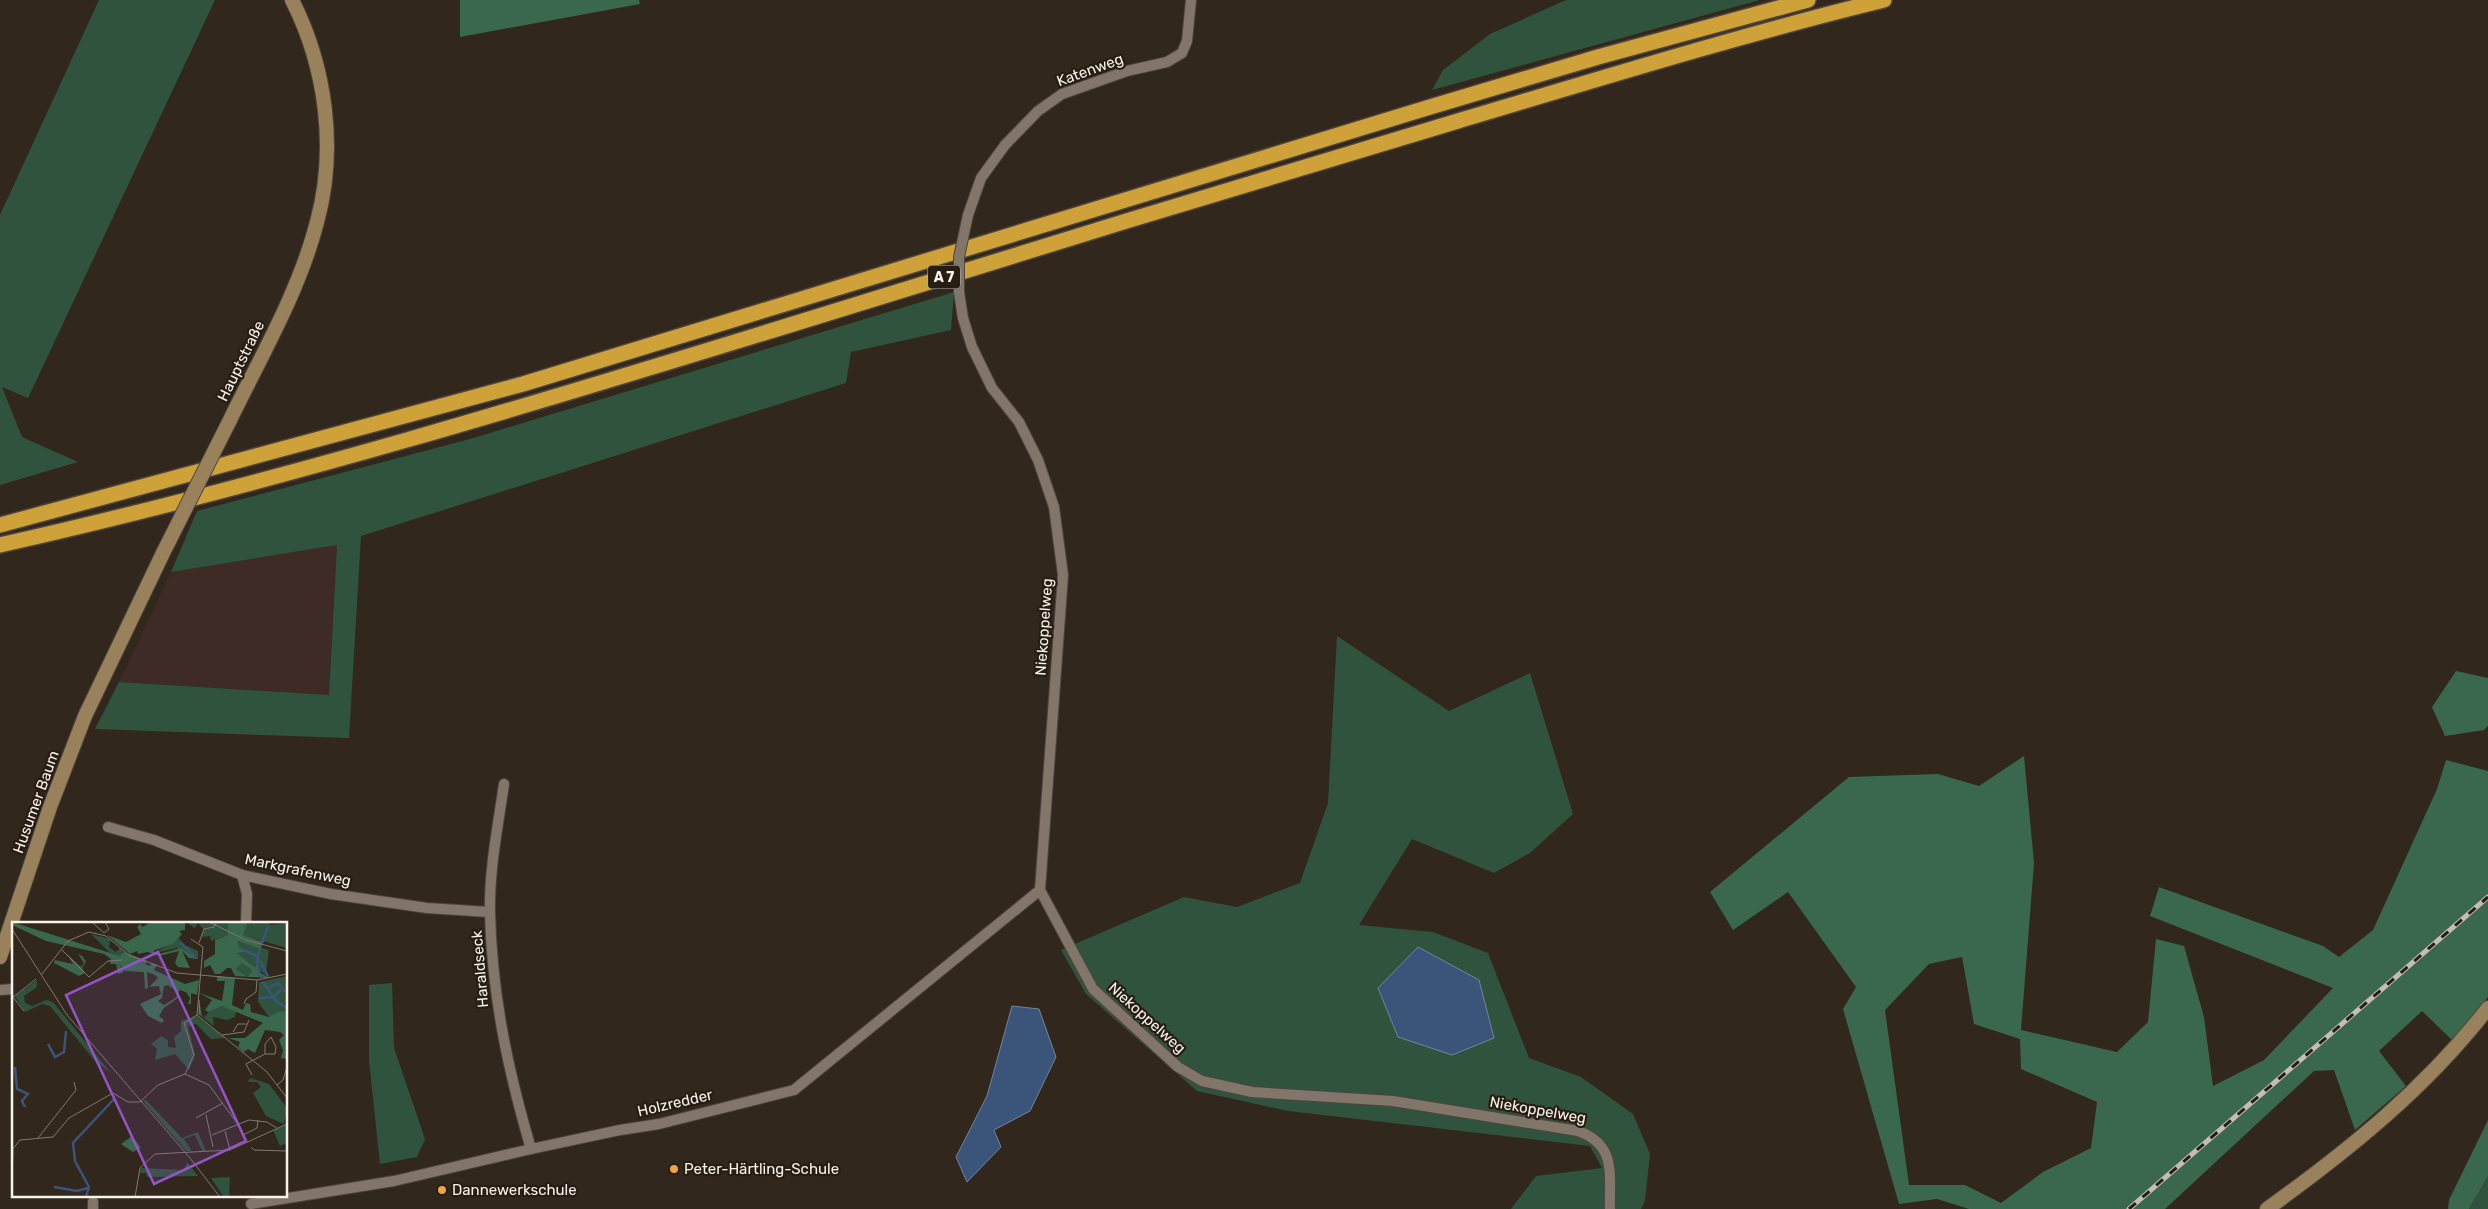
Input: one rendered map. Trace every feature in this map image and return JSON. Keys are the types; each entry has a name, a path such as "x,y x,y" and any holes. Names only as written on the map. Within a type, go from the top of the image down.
{"highway":[{"name":"A 7","path":"0,525 524,384 1430,106 1598,57 1808,0"},
{"name":"A 7","path":"0,545 110,520 413,437 620,377 1649,64 1884,0"}],"street":[{"name":"Hauptstraße","path":"85,716 163,553 295,287 318,222 327,166 326,119 317,68 302,20 292,0"},
{"name":"Katenweg","path":"1054,507 1038,460 1019,422 992,388 972,347 963,318 959,292 959,257 968,216 982,178 1005,145 1038,111 1062,94 1127,71 1167,62 1182,53 1187,41 1191,0"},
{"name":"Niekoppelweg","path":"1054,507 1063,575 1040,890 1093,989 1178,1067 1202,1081 1252,1092 1394,1101 1578,1130 1591,1135 1604,1149 1609,1160 1610,1209"},
{"name":"Husumer Baum","path":"0,956 46,817 85,716"},
{"name":"Haraldseck","path":"504,784 495,842 490,912 500,1025 510,1075 531,1149"},
{"name":"Markgrafenweg","path":"108,827 154,840 242,875 331,894 427,908 490,912"},
{"path":"242,875 248,894 246,922"},
{"name":"Holzredder","path":"251,1203 394,1181 531,1149 620,1130 659,1124 794,1090 1040,890"},
{"path":"2267,1209 2378,1124 2431,1076 2488,1008"}],"shaded area":[{"path":"337,545 329,695 119,682 171,572"}],"green space":[{"path":"99,0 215,0 28,398 2,387 22,437 78,462 0,485 0,215"},
{"path":"460,0 639,0 640,4 460,37"},
{"path":"1566,0 1760,0 1432,90 1443,70 1490,34"},
{"path":"954,292 951,330 851,352 846,383 361,536 349,738 95,729 119,682 329,695 337,545 171,572 197,511 470,439"},
{"path":"1337,636 1449,711 1530,673 1573,814 1530,853 1494,873 1412,839 1359,925 1433,932 1488,953 1529,1058 1581,1077 1633,1114 1650,1154 1645,1201 1641,1209 1511,1209 1536,1176 1602,1168 1590,1146 1288,1111 1197,1091 1086,994 1061,950 1184,897 1237,907 1300,883 1328,803","holes":["1391,1016 1494,1038 1398,1037"]},
{"path":"2456,671 2488,678 2488,726 2484,730 2445,736 2432,707"},
{"path":"2024,756 2034,863 2021,1030 2117,1052 2148,1022 2156,939 2184,946 2204,1017 2213,1086 2264,1060 2333,988 2150,916 2159,887 2323,946 2339,957 2373,930 2437,789 2446,760 2488,771 2488,997 2454,1042 2422,1011 2379,1051 2406,1086 2355,1130 2334,1070 2314,1071 2165,1209 1969,1209 1937,1199 1899,1204 1843,1009 1856,987 1788,892 1733,930 1710,892 1849,777 1938,774 1979,786","holes":["1962,957 1974,1024 2020,1039 2021,1069 2097,1102 2091,1148 2043,1172 2001,1203 1965,1185 1909,1185 1885,1010 1929,964"]},
{"path":"392,983 394,1048 425,1139 417,1157 380,1164 369,1060 369,985"},
{"path":"2488,1120 2488,1176 2469,1209 2448,1209 2449,1200"},
{"path":"2488,1176 2488,1209 2469,1209"}],"water":[{"path":"1418,947 1479,980 1494,1038 1452,1055 1398,1037 1378,988"},
{"path":"1012,1006 1039,1009 1056,1057 1030,1111 994,1130 1001,1147 967,1182 956,1157 987,1096"}],"railway":[{"path":"2129,1209 2488,897"}],"place":[{"name":"Peter-Härtling-Schule","path":"674,1169"},
{"name":"Dannewerkschule","path":"442,1190"}]}
